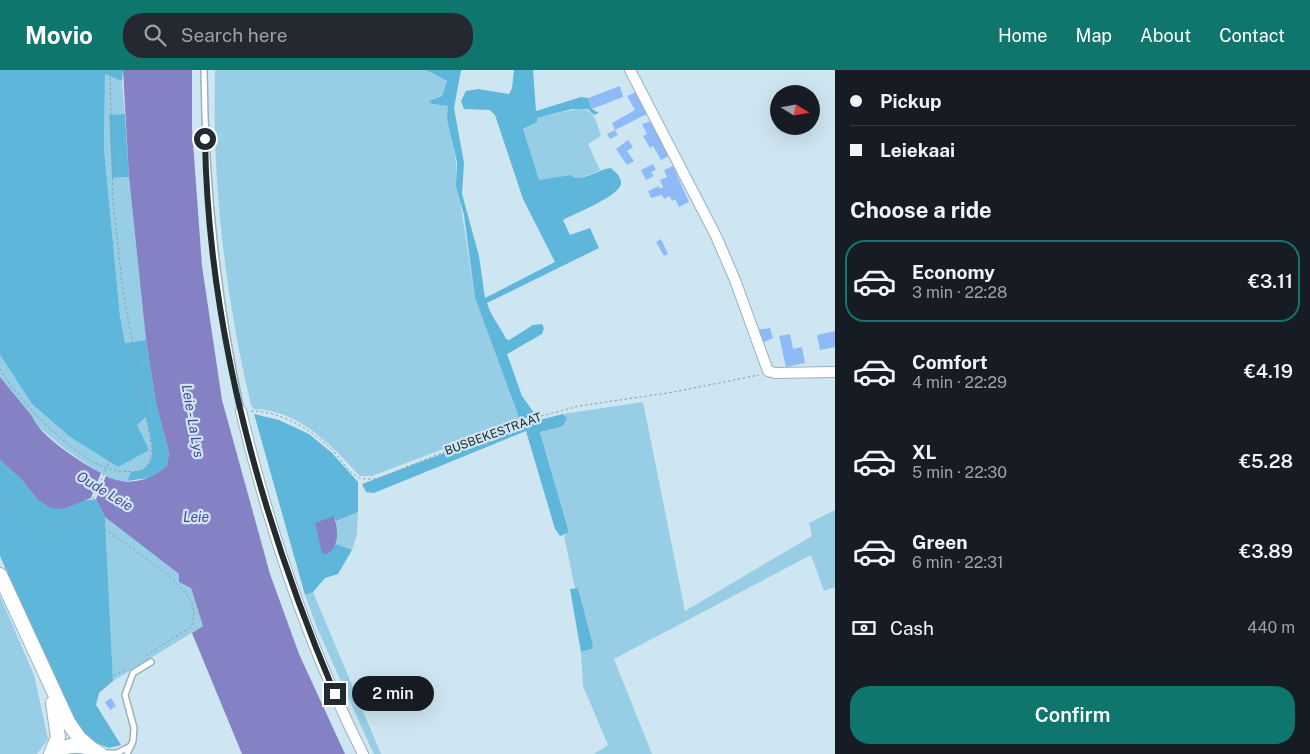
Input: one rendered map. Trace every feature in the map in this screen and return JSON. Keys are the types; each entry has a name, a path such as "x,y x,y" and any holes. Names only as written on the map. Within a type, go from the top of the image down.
{"main road":[{"path":"0,575 73,730 96,751"},
{"path":"44,671 58,731 56,743 51,754"},
{"path":"51,754 70,746 96,751"}],"street":[{"path":"630,70 716,236 735,280 768,371 775,373 835,372"},
{"path":"241,411 262,494 290,582 331,686 363,754"}],"lane":[{"path":"204,70 205,156 213,238 225,332 241,411"},
{"path":"96,751 116,754 125,752 132,746 134,728 125,694 133,674 151,662"}],"path":[{"path":"0,369 38,418 70,445 103,467 131,472 142,471 149,465 152,455 151,443 122,291 113,202 110,70"},
{"name":"BUSBEKESTRAAT","path":"241,411 270,414 299,425 330,447 359,477 369,479 379,478 519,422 579,406 674,392 768,371"},
{"path":"141,659 191,627 194,620 190,599 159,569 90,519 88,515 89,508 137,399 142,396"},
{"path":"0,505 23,510 46,529 88,515"},
{"path":"125,752 93,705 95,693 103,684 133,664"}],"shaded area":[{"path":"0,70 123,70 122,81 105,74 104,149 120,316 125,343 146,340 156,403 169,453 167,466 155,477 127,481 131,472 141,470 147,466 151,459 151,443 146,417 137,425 149,450 118,467 70,437 32,404 0,355"},
{"path":"215,70 426,70 447,81 442,96 430,101 432,104 449,106 449,123 475,298 520,420 372,476 360,476 326,441 300,422 270,411 254,409 251,405 234,322 222,239 216,155"},
{"path":"426,70 461,70 454,108 464,163 462,194 479,256 485,298 555,262 523,199 495,115 490,110 464,109 461,101 466,91 478,89 509,94 512,88 514,70 533,70 536,111 581,97 588,98 592,109 599,113 594,115 588,109 572,109 537,118 537,122 523,129 539,180 570,175 579,178 611,168 620,179 621,184 612,194 563,220 570,235 590,228 599,248 487,303 506,339 509,340 533,325 542,324 544,328 542,334 507,354 522,396 534,413 532,416 520,420 475,298 464,215 456,186 457,162 447,119 448,106 432,104 429,101 442,96 447,81"},
{"path":"105,73 122,81 125,114 109,115 112,178 129,177 146,340 125,343 120,316 104,149"},
{"path":"581,108 595,118 601,136 588,144 600,170 580,178 569,175 539,181 523,129 537,122 536,118"},
{"path":"125,114 129,177 112,178 109,115"},
{"path":"0,355 32,404 70,437 118,467 137,424 146,417 152,452 147,466 141,470 131,472 127,481 116,481 95,470 65,449 34,423 32,416 0,377"},
{"path":"643,402 685,611 812,536 809,523 835,510 835,587 824,591 811,555 614,659 652,754 594,754 608,745 583,686 581,652 591,649 578,588 575,588 564,536 568,533 568,529 540,431 563,426 566,416 563,414"},
{"path":"254,414 279,420 309,434 332,453 358,482 358,512 336,521 334,516 327,554 336,544 352,550 338,574 325,578 313,592 305,595"},
{"path":"563,414 567,418 563,426 540,432 568,529 568,533 560,536 555,529 526,431 374,493 366,492 362,484 516,426"},
{"path":"0,460 21,479 38,500 63,509 80,501 96,499 105,517 113,681 99,693 96,705 121,745 109,748 89,740 70,716 0,556"},
{"path":"358,512 357,534 352,550 336,544 336,521"},
{"path":"105,517 179,574 191,588 203,626 113,681"},
{"path":"578,588 593,646 591,649 581,652 570,589"},
{"path":"313,592 381,754 374,754 318,630 305,595"},
{"path":"0,596 34,675 48,739 37,754 0,754"}],"water":[{"name":"Leie","path":"123,70 192,70 192,129 202,266 222,400 270,574 299,654 345,754 242,754 192,633 203,626 191,588 179,582 179,574 105,517 96,499 106,476 130,482 146,479 167,466 169,453 156,403 146,340 129,177"},
{"path":"0,377 43,432 73,456 101,473 91,498 63,509 51,508 38,500 21,479 0,460"},
{"path":"334,516 337,532 336,542 331,551 327,554 322,553 315,523"}],"building":[{"path":"620,86 623,97 592,109 588,98"},
{"path":"636,92 647,114 615,130 612,123 635,110 627,96"},
{"path":"651,121 670,155 661,160 653,146 650,148 643,136 647,134 642,124"},
{"path":"615,130 618,135 610,139 607,134"},
{"path":"628,140 633,147 627,151 634,161 627,165 616,149"},
{"path":"653,164 656,170 651,172 654,176 646,180 641,170"},
{"path":"673,166 689,202 679,207 675,199 672,201 670,196 664,199 662,195 651,198 648,191 659,186 660,189 663,187 660,180 667,177 664,170"},
{"path":"661,239 668,254 664,256 656,242"},
{"path":"770,328 773,338 760,344 756,330"},
{"path":"835,331 835,347 820,350 817,335"},
{"path":"790,334 793,349 802,347 805,363 786,367 779,336"},
{"path":"111,698 116,706 110,710 105,702"}],"route":[{"path":"205,139 211,222 225,332 245,428 277,544 304,620 335,694"}],"water label":[{"name":"Leie - La Lys","path":"193,421"},
{"name":"Oude Leie","path":"105,491"}]}
